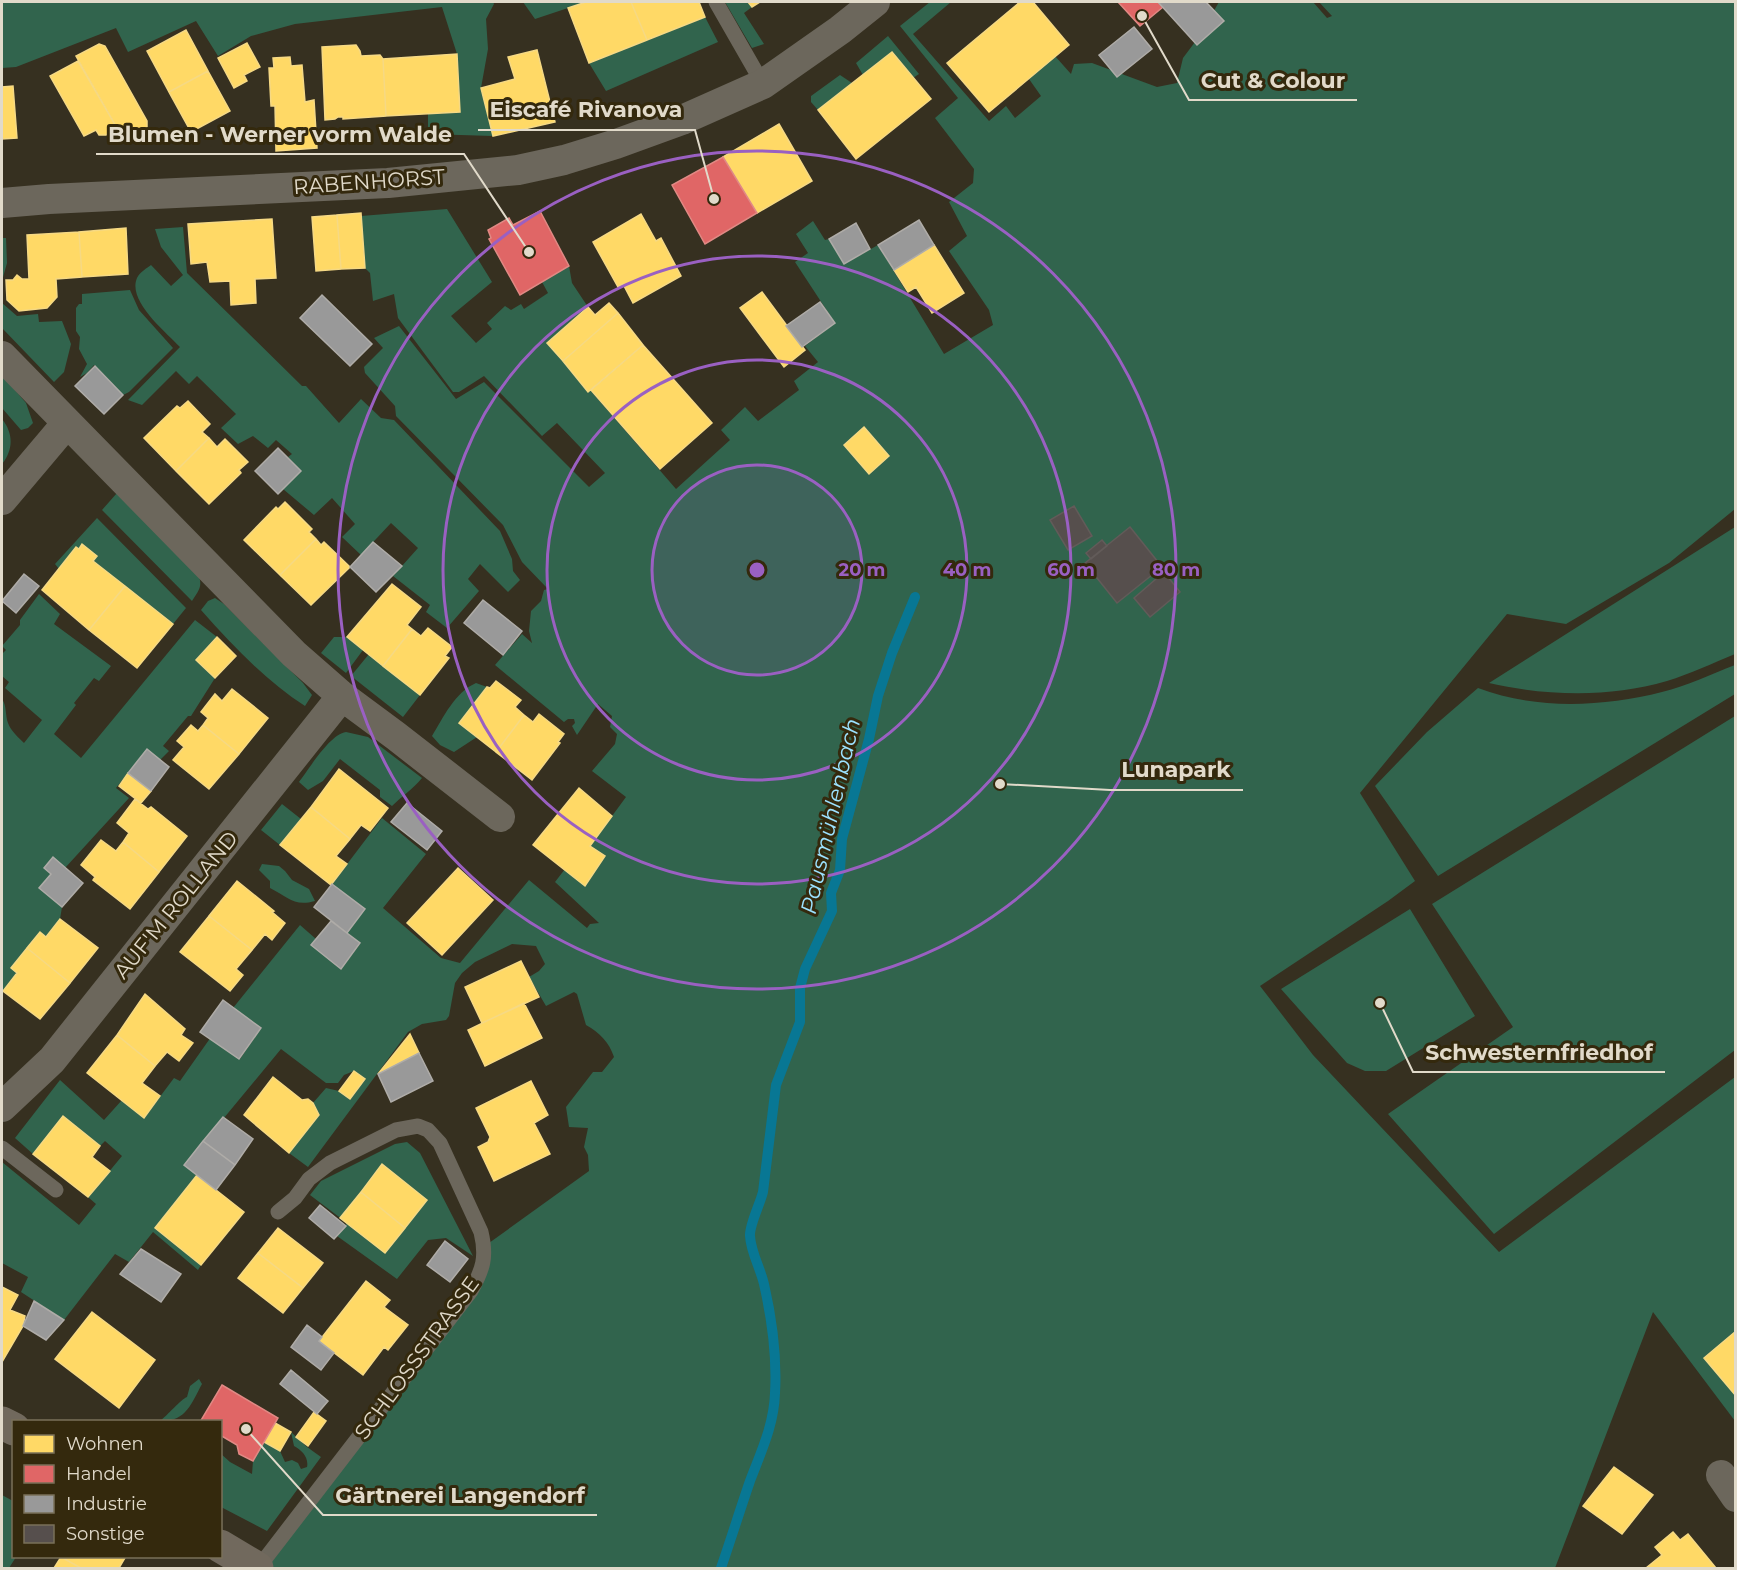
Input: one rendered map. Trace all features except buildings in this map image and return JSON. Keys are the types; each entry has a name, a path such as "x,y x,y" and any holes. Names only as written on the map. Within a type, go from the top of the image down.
{"street":[{"name":"RABENHORST","path":"2,203 388,183 518,170 564,160 682,120 763,84 840,30 875,2"},
{"path":"2,356 267,628 342,696 396,735 500,817"},
{"path":"2,500 67,423"},
{"name":"AUF'M ROLLAND","path":"2,1107 52,1060 342,696"},
{"name":"SCHLOSSSTRASSE","path":"222,1547 258,1569"}],"lane":[{"path":"716,2 763,84"},
{"name":"SCHLOSSSTRASSE","path":"258,1569 471,1291 480,1275 485,1248 481,1232 440,1143 428,1130 418,1126 396,1130 330,1163 309,1179 295,1198 278,1212"},
{"path":"2,1148 56,1190"}],"green space":[{"path":"2,2 493,2 486,19 488,49 481,88 493,136 428,134 428,114 460,112 457,54 442,7 295,24 251,36 218,56 196,21 128,52 116,28 16,67 2,68"},
{"path":"523,2 586,2 535,19"},
{"path":"725,2 748,2 752,7 744,13 764,44 752,48"},
{"path":"930,2 951,2 913,34 989,121 1006,106 1015,118 1041,96 1029,79 1055,56 1071,74 1074,64 1092,63 1157,87 1177,83 1183,58 1198,38 1219,2 1313,2 1327,18 1332,16 1319,2 1735,2 1735,509 1669,563 1566,624 1507,614 1360,793 1415,881 1260,986 1313,1055 1499,1252 1735,1077 1735,1421 1653,1312 1555,1568 267,1568 434,1345 489,1243 589,1171 588,1155 584,1147 588,1128 569,1127 566,1107 593,1072 602,1072 614,1057 603,1038 586,1025 577,994 574,992 546,1006 529,977 545,964 536,946 512,944 475,962 462,973 455,983 449,1016 446,1020 422,1024 408,1032 308,1167 289,1153 319,1115 313,1103 326,1088 339,1091 350,1099 365,1079 354,1071 344,1075 338,1083 326,1083 281,1049 185,1165 197,1175 155,1228 201,1265 198,1270 153,1232 129,1262 115,1254 64,1320 21,1292 28,1277 2,1263 2,1162 79,1225 96,1204 88,1197 122,1156 105,1141 100,1146 63,1116 33,1154 15,1138 60,1080 104,1120 122,1100 144,1118 174,1078 180,1081 211,1037 240,1059 261,1028 233,1008 300,925 316,939 312,945 341,969 360,944 347,933 365,909 332,884 382,818 426,854 383,908 441,958 460,963 529,880 587,928 590,924 599,923 555,882 565,869 586,885 605,856 590,846 626,797 592,771 615,744 617,734 610,727 612,716 598,704 577,735 572,726 575,723 574,719 564,722 495,665 522,634 532,643 529,631 531,611 541,601 544,590 548,589 522,562 503,525 396,416 395,406 365,373 364,367 383,348 374,338 399,326 456,399 484,382 589,487 605,473 557,423 542,436 484,376 459,392 453,392 398,318 394,294 373,301 370,273 365,268 361,216 447,209 492,282 451,316 476,343 492,329 487,323 505,306 511,310 521,304 524,309 548,293 542,282 569,266 572,283 588,307 563,361 676,489 730,440 721,430 745,407 758,421 799,390 794,381 818,362 805,346 835,323 795,262 808,253 796,234 813,221 825,240 829,239 844,264 878,245 944,354 993,325 989,310 949,251 967,236 949,202 973,183 974,169 935,118 958,98 900,26"},
{"path":"705,17 718,42 606,91 589,63"},
{"path":"888,36 919,74 913,78 863,75 856,63"},
{"path":"840,75 852,83 818,110 811,102 811,96"},
{"path":"183,227 187,273 302,386 306,386 339,423 361,399 381,418 394,420 500,531 512,559 513,571 520,580 508,592 480,564 468,579 479,591 447,628 426,612 430,605 393,576 418,548 391,523 361,555 342,537 355,524 332,498 314,515 283,489 301,471 288,457 292,454 276,440 268,448 253,436 238,444 221,428 236,414 197,376 189,384 176,371 142,405 128,400 180,347 150,316 135,287 138,276 151,265 171,286 183,275 161,247 155,229"},
{"path":"2,238 6,238 7,263 2,281"},
{"path":"130,290 139,310 173,348 129,392 123,395 94,365 80,377 87,364 79,349 80,337 76,331 76,308 82,304 82,294"},
{"path":"2,303 17,316 38,314 39,322 62,321 71,344 64,372 54,382 2,328"},
{"path":"2,375 26,403 33,423 28,428 21,430 2,408"},
{"path":"2,419 9,430 11,442 6,459 2,464"},
{"path":"117,493 199,577 200,587 192,601 102,510"},
{"path":"97,518 186,608 173,624 93,561 97,556 82,545 79,549 76,547 59,569 55,564"},
{"path":"1735,527 1735,654 1667,681 1600,693 1533,691 1489,683"},
{"path":"39,594 60,614 54,624 111,666 99,681 94,678 54,734 81,758 195,620 217,637 196,660 215,678 191,716 188,716 163,746 169,751 160,760 147,750 116,788 129,798 65,868 53,857 44,868 51,874 40,888 62,907 60,919 3,991 2,699 9,726 24,743 42,720 5,688 9,682 2,676 2,654 6,650 2,646 20,625 20,620"},
{"path":"215,598 224,604 303,683 312,695 305,706 250,662 201,610 208,601"},
{"path":"334,637 347,637 363,650 346,673 321,653"},
{"path":"369,654 420,695 403,717 351,676"},
{"path":"1735,665 1735,694 1438,876 1375,786 1427,732 1478,688 1522,700 1546,703 1616,701 1662,692"},
{"path":"476,683 487,687 460,723 477,737 454,752 440,745 432,736 456,699"},
{"path":"1735,716 1735,1050 1494,1234 1388,1114 1513,1027 1432,904"},
{"path":"346,732 368,737 422,778 392,806 380,797 380,790 340,759 323,781 308,790 299,782 327,745"},
{"path":"282,804 301,819 280,845 261,830"},
{"path":"262,864 279,866 292,880 309,889 315,901 296,902 270,888 270,881 259,870"},
{"path":"1410,909 1475,1016 1386,1071 1365,1071 1347,1063 1281,989"},
{"path":"407,1142 420,1153 473,1256 446,1238 428,1240 397,1279 337,1236 347,1223 310,1195 321,1181 395,1144"},
{"path":"199,1379 202,1384 187,1410 171,1420 161,1420 187,1397 190,1386"},
{"path":"291,1432 321,1457 267,1531 222,1508 222,1455 252,1474 253,1461 264,1442 280,1451 285,1462 292,1460 298,1463 301,1469 307,1467 304,1455 294,1446"},
{"path":"2,1495 12,1500 12,1558 15,1558 9,1568 2,1568"}],"waterway":[{"name":"Pausmühlenbach","path":"721,1568 766,1438 774,1405 775,1352 772,1324 750,1232 763,1192 776,1085 800,1022 800,988 805,969 832,911 831,893 840,870 842,839 878,696 892,653 915,597"}],"place":[{"name":"Cut & Colour","path":"1142,16"},
{"name":"Eiscafé Rivanova","path":"714,199"},
{"name":"Blumen - Werner vorm Walde","path":"529,252"},
{"name":"Lunapark","path":"1000,784"},
{"name":"Schwesternfriedhof","path":"1380,1003"},
{"name":"Gärtnerei Langendorf","path":"246,1429"}]}
